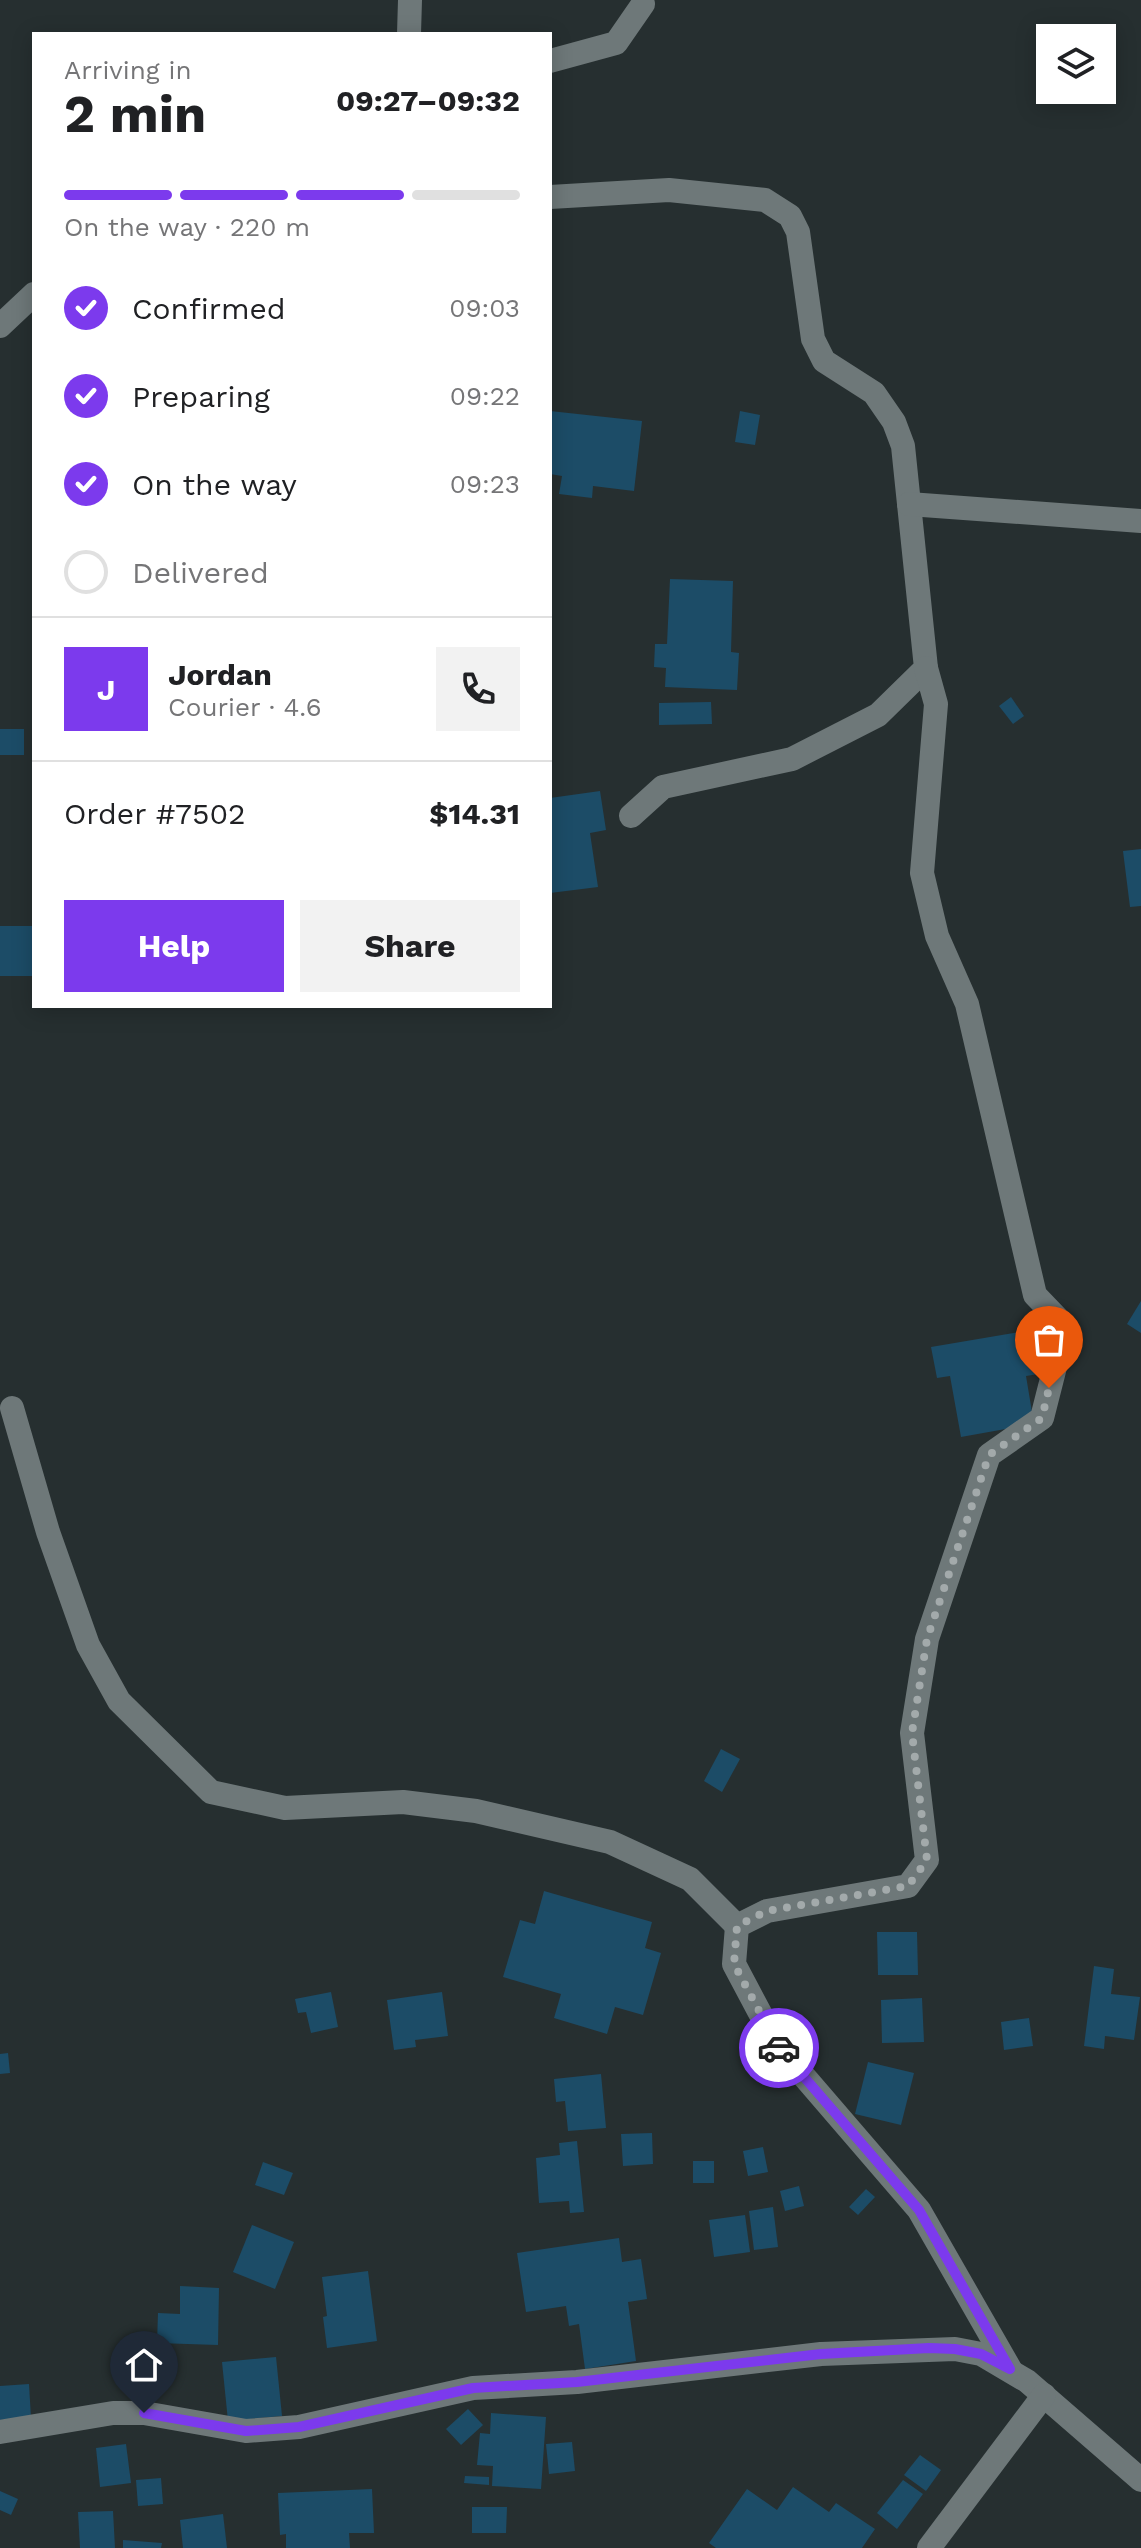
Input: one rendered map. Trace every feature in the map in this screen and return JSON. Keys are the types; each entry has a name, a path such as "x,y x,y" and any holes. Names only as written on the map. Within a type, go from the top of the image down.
{"street":[{"path":"409,32 410,0"},
{"path":"552,60 616,43 643,4"},
{"path":"552,197 669,190 765,200 790,216 798,232 813,339 824,361 874,393 894,422 903,446 926,668 936,704 922,873 937,936 967,1004 1035,1295 1059,1320 1057,1359 1042,1418 989,1455 927,1639 912,1733 927,1860 908,1886 767,1911 737,1926"},
{"path":"0,326 32,296"},
{"path":"909,504 1141,521"},
{"path":"631,816 663,787 792,759 878,715 926,668"},
{"path":"12,1408 48,1532 88,1645 119,1701 211,1792 285,1808 403,1802 476,1811 610,1842 690,1879 737,1926 734,1964 777,2045 919,2210 1010,2369"},
{"path":"0,2432 113,2413 144,2413 246,2431 299,2427 473,2388 577,2382 837,2353 955,2349 981,2354 1010,2369 1141,2480"},
{"path":"929,2548 1044,2395"}],"building":[{"path":"552,411 642,421 634,491 593,486 592,498 559,494 562,476 552,474"},
{"path":"740,411 760,415 755,445 735,442"},
{"path":"670,579 733,581 731,652 739,653 737,690 665,687 666,668 654,667 655,644 667,644"},
{"path":"1011,697 1024,716 1013,724 999,706"},
{"path":"711,702 712,724 659,725 659,703"},
{"path":"0,729 24,729 24,755 0,755"},
{"path":"600,791 606,830 590,833 598,887 552,893 552,798"},
{"path":"1141,849 1141,906 1130,907 1123,851"},
{"path":"0,926 32,926 32,976 0,976"},
{"path":"1141,1301 1141,1333 1127,1324"},
{"path":"1038,1329 1045,1373 1026,1376 1034,1424 961,1437 950,1376 937,1378 931,1347"},
{"path":"721,1749 740,1759 722,1792 704,1781"},
{"path":"544,1891 652,1922 645,1948 661,1953 643,2015 615,2007 607,2034 554,2018 561,1994 503,1977 520,1920 535,1924"},
{"path":"877,1932 917,1932 918,1975 878,1975"},
{"path":"1094,1966 1114,1969 1111,1994 1140,1997 1134,2040 1105,2036 1104,2049 1084,2046"},
{"path":"331,1992 338,2027 311,2033 306,2012 298,2013 295,1999"},
{"path":"442,1992 448,2036 415,2040 416,2047 394,2050 387,2000"},
{"path":"922,1998 924,2042 882,2043 881,2000"},
{"path":"1029,2018 1033,2046 1004,2050 1001,2022"},
{"path":"8,2053 10,2073 0,2074 0,2054"},
{"path":"868,2062 914,2073 901,2125 855,2114"},
{"path":"601,2074 606,2128 568,2131 565,2101 556,2102 554,2079"},
{"path":"652,2133 653,2164 623,2166 621,2134"},
{"path":"577,2141 584,2212 570,2213 569,2201 539,2203 536,2158 560,2155 559,2143"},
{"path":"763,2147 768,2172 748,2176 743,2151"},
{"path":"693,2161 714,2161 714,2183 693,2183"},
{"path":"263,2162 293,2173 284,2195 255,2185"},
{"path":"799,2186 804,2206 785,2211 780,2191"},
{"path":"866,2189 875,2197 858,2215 849,2207"},
{"path":"773,2207 778,2247 754,2250 749,2211"},
{"path":"745,2215 750,2252 714,2257 709,2220"},
{"path":"252,2225 294,2242 275,2289 233,2272"},
{"path":"619,2238 622,2262 641,2259 647,2299 628,2302 636,2361 585,2369 579,2324 569,2326 566,2306 526,2312 517,2253"},
{"path":"368,2271 377,2341 327,2348 322,2277"},
{"path":"180,2286 219,2288 218,2345 157,2343 158,2313 180,2314"},
{"path":"276,2357 282,2416 228,2421 222,2362"},
{"path":"29,2384 31,2418 0,2420 0,2386"},
{"path":"468,2409 483,2425 461,2445 446,2429"},
{"path":"491,2413 546,2417 541,2489 492,2486 493,2466 477,2465 480,2433 490,2434"},
{"path":"572,2442 575,2471 549,2474 546,2444"},
{"path":"126,2444 131,2483 100,2487 96,2448"},
{"path":"920,2455 941,2470 926,2491 904,2475"},
{"path":"465,2476 489,2477 489,2485 464,2483"},
{"path":"161,2478 163,2504 138,2506 136,2480"},
{"path":"903,2480 923,2494 897,2529 877,2513"},
{"path":"793,2487 829,2512 836,2503 875,2529 862,2548 716,2548 709,2543 747,2489 777,2510"},
{"path":"372,2489 374,2533 349,2533 350,2548 286,2548 286,2534 280,2535 278,2493"},
{"path":"0,2491 18,2499 11,2515 0,2510"},
{"path":"472,2507 507,2507 506,2533 472,2533"},
{"path":"113,2511 115,2548 80,2548 78,2512"},
{"path":"223,2514 227,2548 183,2548 180,2520"},
{"path":"123,2540 162,2543 161,2548 123,2548"}],"way so far":[{"path":"779,2048 734,1964 737,1926 767,1911 908,1886 927,1860 912,1733 927,1639 989,1455 1042,1418 1049,1388"}],"route":[{"path":"144,2413 246,2431 299,2427 473,2388 577,2382 821,2354 929,2348 981,2354 1010,2369 919,2210 779,2048"}]}
